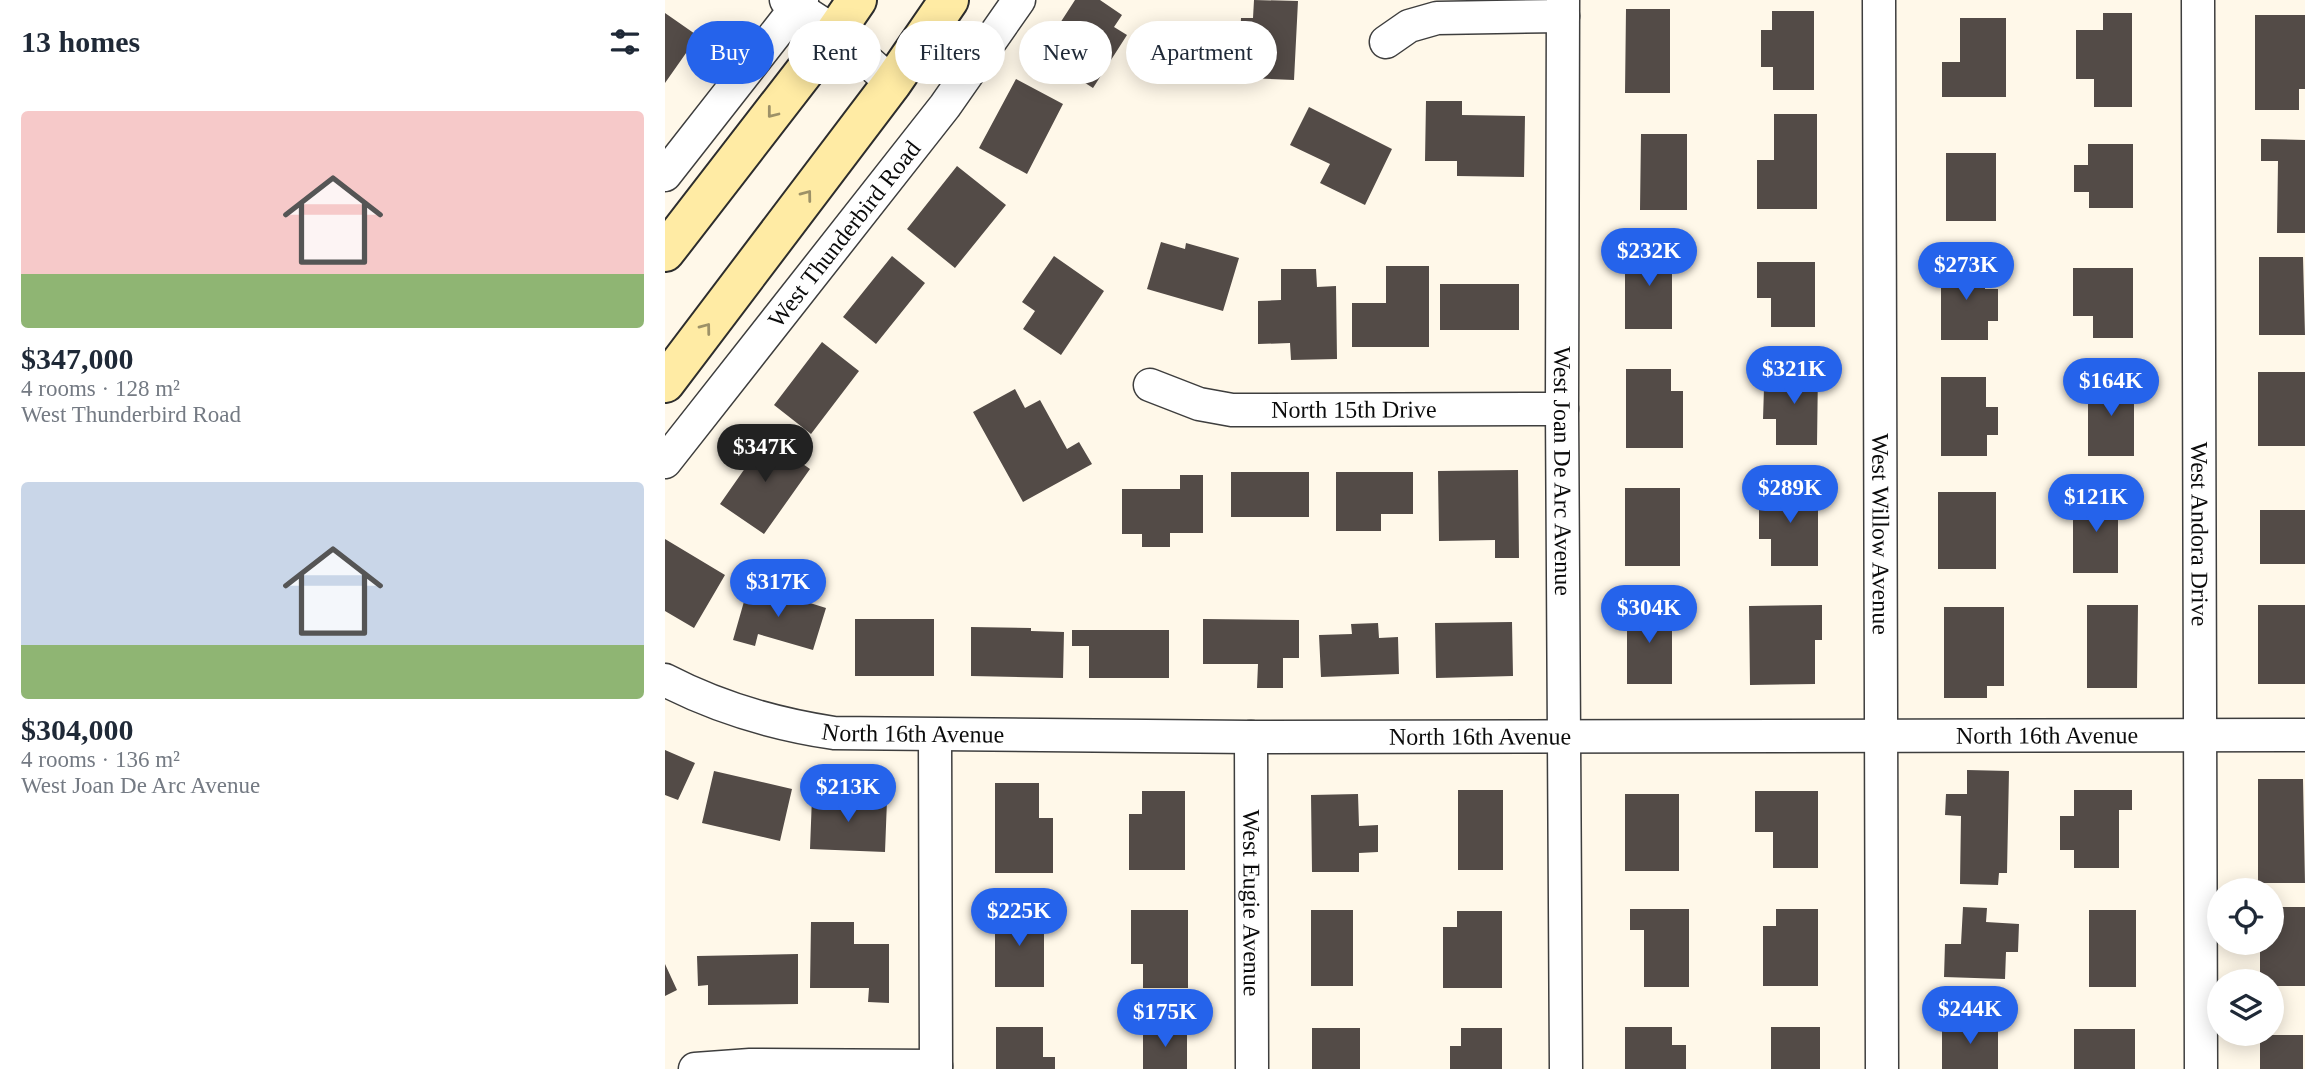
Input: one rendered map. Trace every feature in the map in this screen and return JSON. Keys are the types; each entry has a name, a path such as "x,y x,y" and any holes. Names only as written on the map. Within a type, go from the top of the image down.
{"main road":[{"path":"843,21 857,0"},
{"path":"665,383 892,83 949,0"},
{"path":"665,252 795,84"}],"street":[{"name":"West Thunderbird Road","path":"665,462 945,106 1019,0"},
{"name":"West Willow Avenue","path":"1879,0 1882,1069"},
{"name":"West Andora Drive","path":"2198,0 2201,1069"},
{"path":"665,175 795,2 820,21"},
{"path":"1386,42 1409,26 1437,18 1563,8"},
{"name":"West Joan De Arc Avenue","path":"1563,8 1562,409 1566,1069"},
{"path":"881,73 892,83"},
{"name":"North 15th Drive","path":"1150,385 1199,404 1232,410 1562,409"},
{"name":"North 16th Avenue","path":"665,680 722,707 800,728 834,733 1251,737 2305,735"},
{"path":"695,1069 750,1065 936,1068 935,736"},
{"name":"West Eugie Avenue","path":"1251,737 1252,1069"}],"building":[{"path":"1075,0 1100,0 1122,15 1114,27 1126,37 1112,58 1112,21 1061,21"},
{"path":"1254,0 1298,1 1294,80 1277,79 1277,21 1241,21 1241,18 1253,18"},
{"path":"1626,9 1670,9 1670,93 1625,93"},
{"path":"1772,11 1814,11 1814,90 1773,90 1773,67 1761,67 1761,30 1772,30"},
{"path":"665,13 686,28 686,53 665,83"},
{"path":"2103,13 2132,13 2132,107 2094,107 2094,79 2076,79 2076,30 2103,30"},
{"path":"2255,15 2305,15 2305,89 2299,89 2299,110 2255,110"},
{"path":"1960,18 2006,18 2006,97 1942,97 1942,62 1960,62"},
{"path":"1016,79 1019,84 1025,84 1063,104 1027,174 979,148"},
{"path":"1426,101 1462,101 1462,115 1525,116 1524,177 1457,176 1457,161 1425,161"},
{"path":"1309,107 1392,149 1365,205 1320,183 1330,164 1290,145"},
{"path":"1774,114 1817,114 1817,209 1757,209 1757,160 1774,160"},
{"path":"1641,134 1687,134 1687,210 1640,210"},
{"path":"2261,139 2305,140 2305,233 2277,233 2278,161 2261,161"},
{"path":"2088,144 2133,144 2133,208 2089,208 2089,192 2074,192 2074,165 2088,165"},
{"path":"1946,153 1996,153 1996,221 1946,221"},
{"path":"957,166 1006,205 955,268 907,229"},
{"path":"1161,242 1185,249 1186,243 1239,258 1223,311 1147,289"},
{"path":"1625,247 1672,247 1672,329 1625,329"},
{"path":"892,256 925,283 876,344 843,317"},
{"path":"1054,256 1104,291 1061,355 1023,329 1035,311 1022,302"},
{"path":"2259,257 2303,257 2305,335 2259,335"},
{"path":"1757,262 1815,262 1815,327 1771,327 1771,298 1757,298"},
{"path":"1941,263 1985,263 1985,289 1998,289 1998,321 1988,321 1988,340 1941,340"},
{"path":"1386,266 1429,266 1429,347 1352,347 1352,303 1386,303"},
{"path":"2073,268 2133,268 2133,338 2093,338 2093,316 2073,316"},
{"path":"1281,269 1316,269 1317,287 1336,286 1337,359 1291,360 1290,343 1258,344 1258,301 1281,300"},
{"path":"1440,284 1519,284 1519,330 1440,330"},
{"path":"822,342 859,371 811,434 774,405"},
{"path":"1626,369 1671,369 1671,391 1683,391 1683,448 1626,448"},
{"path":"1775,369 1818,369 1817,445 1776,445 1776,419 1763,419 1764,388 1775,388"},
{"path":"2258,372 2305,372 2305,446 2258,446"},
{"path":"1941,377 1986,377 1986,407 1998,407 1998,435 1987,435 1987,456 1941,456"},
{"path":"2088,379 2134,379 2134,456 2088,456"},
{"path":"1015,389 1025,408 1040,400 1067,449 1079,442 1092,464 1023,502 973,412"},
{"path":"756,431 810,469 764,534 720,504 755,454 745,447"},
{"path":"1518,470 1519,558 1495,558 1495,540 1439,541 1438,471"},
{"path":"1231,472 1309,472 1309,517 1231,517"},
{"path":"1336,472 1413,472 1413,514 1381,514 1381,531 1336,531"},
{"path":"1180,475 1203,475 1203,533 1170,533 1170,547 1142,547 1142,534 1122,534 1122,489 1180,489"},
{"path":"1625,488 1680,488 1680,566 1625,566"},
{"path":"1759,488 1818,488 1818,566 1771,566 1771,539 1759,539"},
{"path":"1938,492 1996,492 1996,569 1938,569"},
{"path":"2073,495 2118,495 2118,573 2073,573"},
{"path":"2260,510 2305,510 2305,564 2260,564"},
{"path":"665,539 725,575 694,628 665,611"},
{"path":"749,584 826,608 813,650 758,634 755,646 733,640"},
{"path":"1822,605 1822,640 1815,640 1815,684 1750,685 1749,606"},
{"path":"2087,605 2138,605 2137,688 2087,688"},
{"path":"2258,605 2305,605 2305,684 2258,684"},
{"path":"1627,606 1672,606 1672,684 1627,684"},
{"path":"1944,607 2004,607 2004,686 1987,686 1987,698 1944,698"},
{"path":"855,619 934,619 934,676 855,676"},
{"path":"1203,619 1299,620 1299,658 1283,658 1283,688 1257,688 1258,664 1203,664"},
{"path":"1512,622 1513,676 1436,678 1435,623"},
{"path":"1378,623 1379,638 1398,637 1399,674 1321,677 1319,635 1352,634 1351,624"},
{"path":"971,627 1031,628 1031,631 1064,632 1063,678 971,676"},
{"path":"1072,630 1169,630 1169,678 1089,678 1089,646 1072,646"},
{"path":"665,750 695,763 678,800 665,795"},
{"path":"1967,770 2009,771 2007,873 1999,873 1998,885 1960,884 1961,816 1945,815 1946,794 1967,794"},
{"path":"714,771 792,789 780,841 702,823"},
{"path":"2258,779 2303,779 2305,883 2284,883 2284,878 2258,878"},
{"path":"995,783 1039,783 1039,818 1053,818 1053,873 995,873"},
{"path":"1458,790 1503,790 1503,870 1458,870"},
{"path":"2074,790 2132,790 2132,810 2119,810 2119,868 2074,868 2074,850 2060,850 2060,816 2074,816"},
{"path":"1142,791 1185,791 1185,870 1129,870 1129,814 1142,814"},
{"path":"1755,791 1818,791 1818,868 1773,868 1773,832 1755,832"},
{"path":"1358,794 1359,826 1378,825 1378,852 1359,853 1359,872 1312,872 1311,795"},
{"path":"1625,794 1679,794 1679,871 1625,871"},
{"path":"812,797 887,800 885,852 810,849"},
{"path":"1963,907 1987,908 1986,922 2019,924 2018,952 2006,952 2005,979 1944,977 1945,944 1961,944"},
{"path":"2284,907 2305,907 2305,986 2284,986 2284,969 2260,969 2260,955 2284,955"},
{"path":"1630,909 1689,909 1689,987 1644,987 1644,930 1630,930"},
{"path":"1776,909 1818,909 1818,986 1763,986 1763,926 1776,926"},
{"path":"995,910 1044,910 1044,987 995,987"},
{"path":"1131,910 1188,910 1188,988 1143,988 1143,964 1131,964"},
{"path":"1311,910 1353,910 1353,986 1311,986"},
{"path":"2089,910 2136,910 2136,987 2089,987"},
{"path":"1457,911 1502,911 1502,988 1443,988 1443,927 1457,927"},
{"path":"811,922 854,922 854,944 889,944 889,1003 868,1002 869,988 810,988"},
{"path":"798,954 798,1004 708,1005 708,985 698,986 697,956"},
{"path":"665,964 677,990 665,996"},
{"path":"1942,1023 1998,1023 1998,1069 1942,1069"},
{"path":"996,1027 1043,1027 1043,1057 1055,1057 1055,1069 996,1069"},
{"path":"1625,1027 1672,1027 1672,1045 1686,1045 1686,1069 1625,1069"},
{"path":"1771,1027 1820,1027 1820,1069 1771,1069"},
{"path":"1143,1028 1187,1028 1187,1069 1143,1069"},
{"path":"1312,1028 1360,1028 1360,1069 1312,1069"},
{"path":"1461,1028 1502,1028 1502,1069 1450,1069 1450,1046 1461,1046"},
{"path":"2074,1029 2135,1029 2135,1069 2074,1069"},
{"path":"2284,1035 2303,1035 2303,1069 2260,1069 2260,1046 2284,1046"}]}
